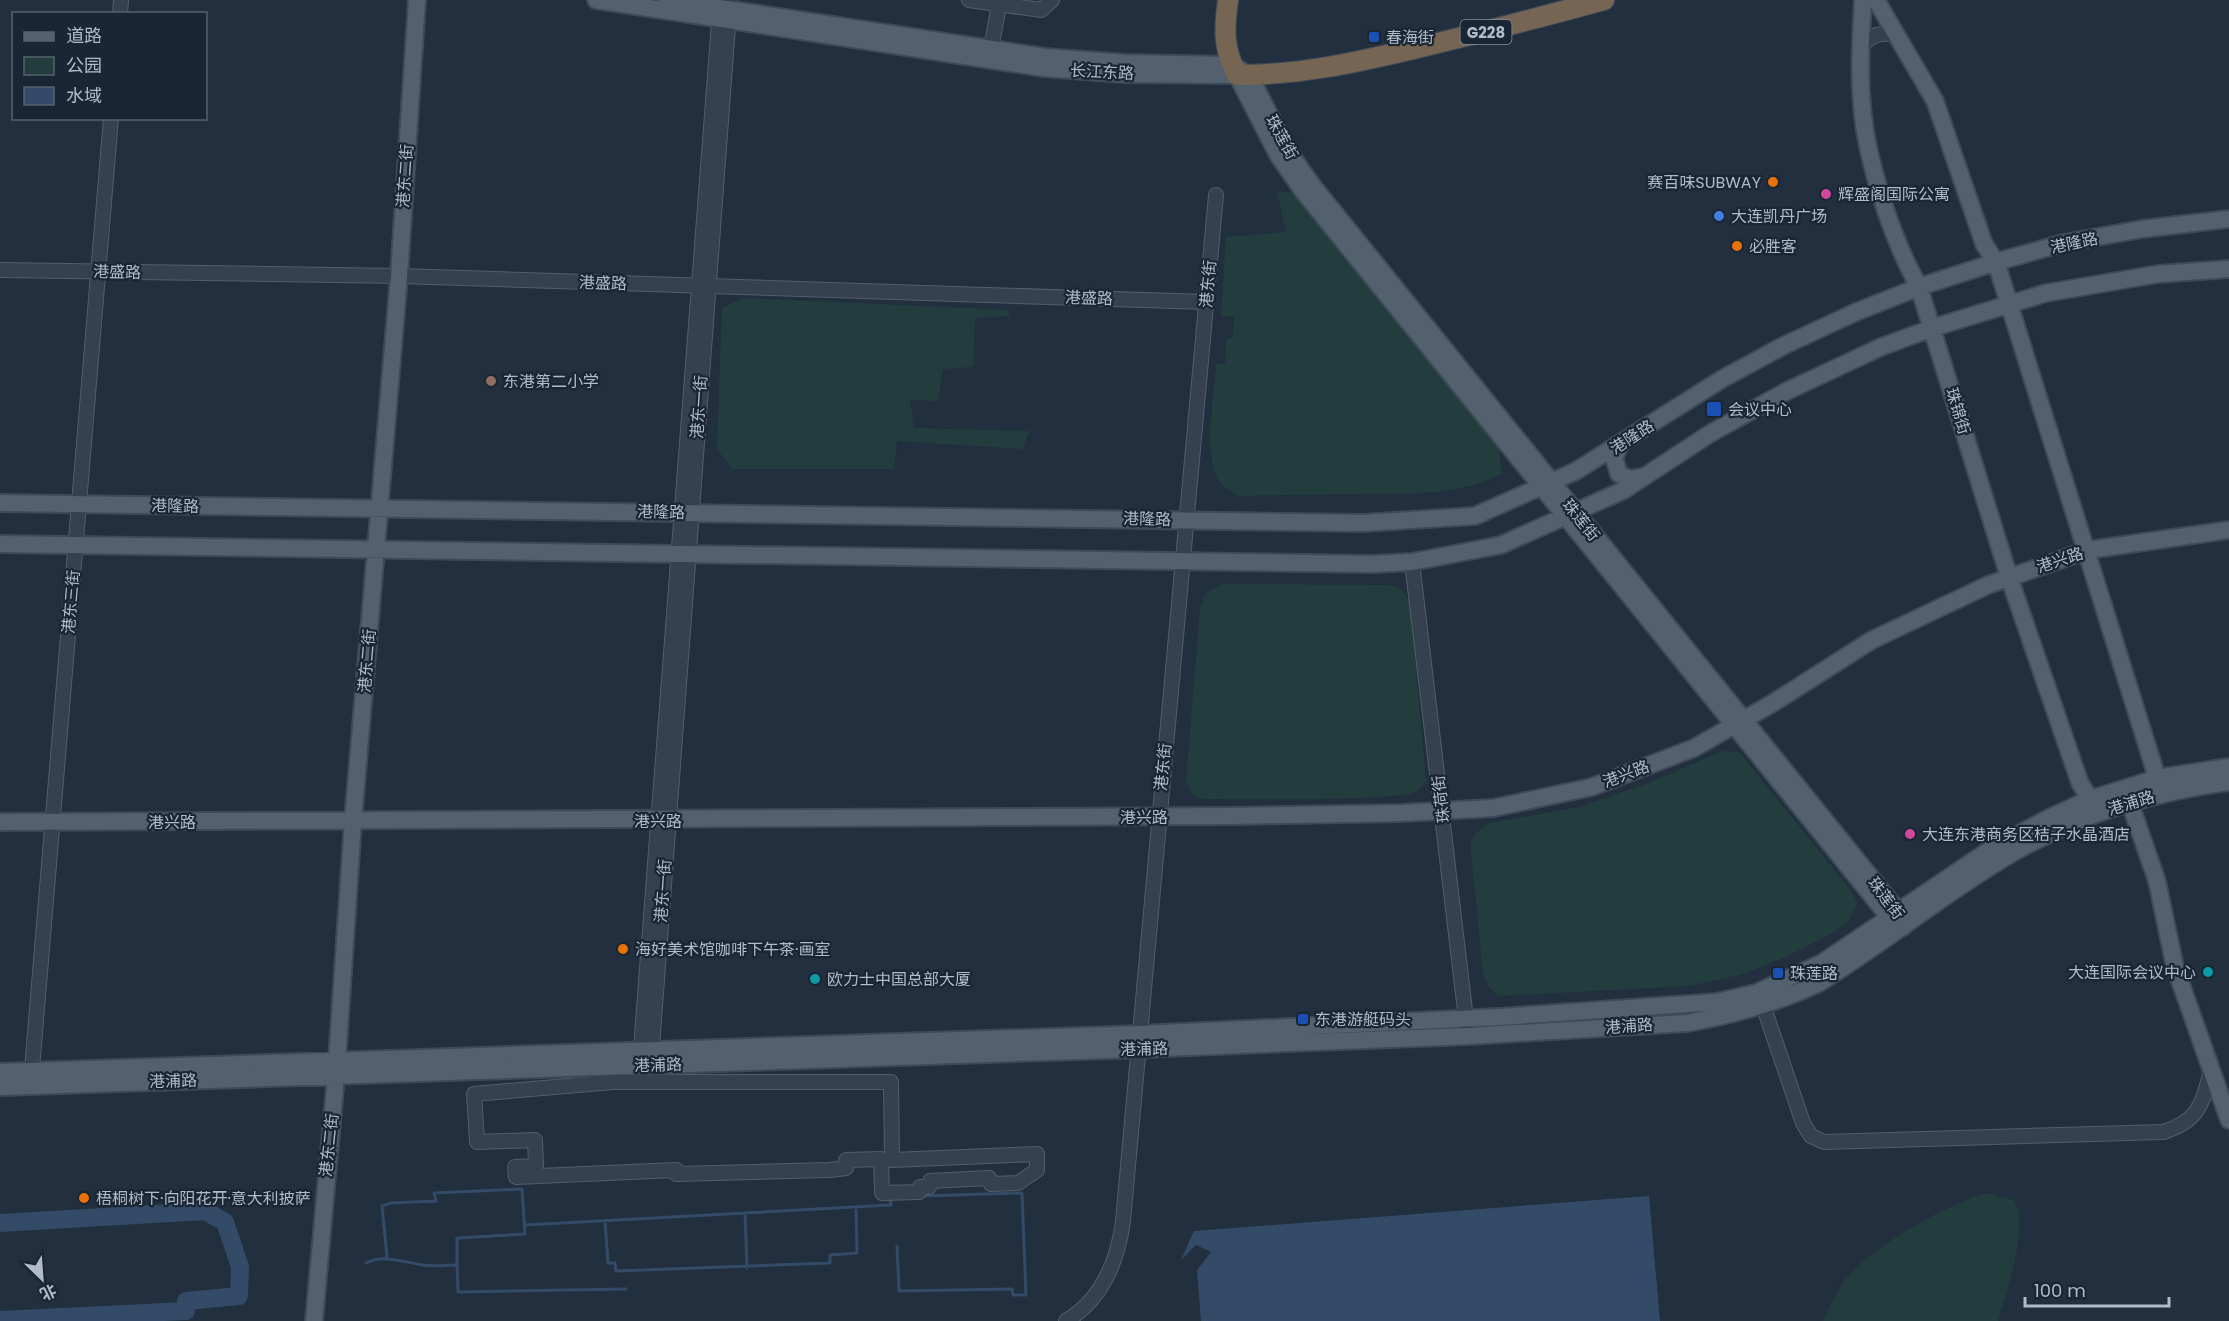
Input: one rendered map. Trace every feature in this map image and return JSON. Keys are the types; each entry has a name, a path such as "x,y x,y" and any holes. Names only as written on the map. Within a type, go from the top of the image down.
{"highway":[{"path":"1228,0 1224,42 1239,72"},
{"name":"长江东路","path":"1239,72 1272,65 1334,58 1568,0"},
{"name":"长江东路","path":"1239,72 1275,75 1336,67 1484,33 1604,0"}],"main road":[{"name":"港东二街","path":"314,1321 337,1068 353,820 399,276 417,0"},
{"name":"长江东路","path":"596,0 724,9 1044,68 1125,74 1239,72"},
{"name":"长江东路","path":"667,0 1085,61 1239,72"},
{"name":"珠锦街","path":"1863,0 1862,106 1867,144 1905,261 1919,287 2009,577 2088,800 2099,813"},
{"path":"1876,0 1935,101 1984,244 1996,262 2160,785"},
{"name":"珠莲街","path":"1239,72 1291,175 1546,485 1897,919"},
{"name":"港隆路","path":"0,503 1363,523 1475,516 1576,471 1704,390 1761,357 1846,316 1919,287 2064,243 2120,233 2229,219"},
{"path":"0,544 1182,562 1374,564 1412,562 1501,545 1570,515 1618,493 1711,433 1768,401 1881,347 1932,328 2010,303 2073,288 2158,274 2229,269"},
{"path":"1620,445 1614,458 1619,474 1630,479 1642,477"},
{"name":"港兴路","path":"0,822 663,821 1158,816 1443,811 1493,808 1592,787 1695,748 1872,640 2009,577 2088,550 2229,530"},
{"name":"港浦路","path":"0,1072 31,1078 646,1055 1687,1023 1793,996 1819,983 1897,919 1994,847 2088,800 2160,785 2229,767"},
{"name":"港浦路","path":"1467,1028 1684,1006 1756,993 1822,963 2009,855 2099,813 2130,803 2160,785 2229,782"},
{"path":"2130,803 2157,881 2175,967 2229,1120"},
{"name":"港浦路","path":"0,1087 31,1078"}],"street":[{"path":"969,0 1041,10 1052,0"},
{"path":"991,49 999,5"},
{"name":"港东一街","path":"646,1055 724,9"},
{"path":"1861,47 1868,38 1877,34 1897,35"},
{"name":"港东三街","path":"31,1078 111,120"},
{"name":"港东街","path":"1066,1321 1096,1294 1111,1271 1119,1247 1140,1041 1158,816 1187,520 1215,195"},
{"name":"港盛路","path":"0,270 399,276 1206,302"},
{"name":"珠荷街","path":"1412,562 1467,1028"},
{"path":"1763,1005 1803,1123 1811,1136 1824,1142 2163,1132 2183,1126 2200,1108 2211,1071"},
{"path":"613,1082 891,1082 892,1160 1037,1154 1037,1170 1018,1183 991,1185 989,1178 930,1180 928,1188 920,1187 919,1192 882,1193 881,1159 846,1160 846,1168 829,1170 676,1174 676,1170 516,1177 515,1167 536,1166 535,1140 477,1142 474,1094 613,1082"}],"green space":[{"path":"1277,191 1293,192 1502,443 1499,451 1502,473 1468,487 1410,494 1238,496 1219,481 1213,467 1210,438 1216,363 1225,365 1226,340 1233,337 1234,316 1221,317 1226,237 1286,232"},
{"path":"743,298 1009,310 1009,316 975,318 973,367 943,369 938,401 910,400 914,428 1029,431 1023,449 897,441 894,469 732,469 717,449 722,308"},
{"path":"1221,584 1390,585 1402,589 1410,602 1426,781 1417,791 1404,795 1350,798 1203,799 1192,795 1186,781 1200,609 1205,594"},
{"path":"1722,751 1739,752 1851,890 1858,904 1848,922 1833,933 1786,957 1740,975 1688,986 1499,996 1489,987 1483,974 1470,843 1477,832 1489,823 1579,807 1654,781"},
{"path":"1987,1193 2014,1200 2018,1212 2018,1242 2015,1260 1998,1321 1823,1321 1845,1280 1872,1254 1910,1228 1951,1207"}],"water":[{"path":"1649,1196 1660,1321 1201,1321 1197,1270 1211,1252 1196,1245 1181,1260 1194,1231"}],"waterway":[{"path":"387,1257 382,1206 391,1203 436,1201 434,1193 522,1189 525,1234 457,1238 457,1265"},
{"path":"897,1246 899,1291 1012,1289 1013,1295 1026,1295 1022,1193 922,1196"},
{"path":"525,1225 891,1205 890,1198"},
{"path":"605,1221 608,1263 615,1263 616,1271 830,1263 830,1255 857,1253 856,1207"},
{"path":"0,1223 205,1211 225,1222 240,1267 239,1296 186,1301 186,1311 0,1320"},
{"path":"745,1213 747,1268"},
{"path":"366,1263 387,1259 427,1266 457,1265 458,1292 626,1289"}],"place":[{"name":"春海街","path":"1374,37"},
{"name":"赛百味SUBWAY","path":"1773,182"},
{"name":"辉盛阁国际公寓","path":"1826,194"},
{"name":"大连凯丹广场","path":"1719,216"},
{"name":"必胜客","path":"1737,246"},
{"name":"东港第二小学","path":"491,381"},
{"name":"会议中心","path":"1714,409"},
{"name":"大连东港商务区桔子水晶酒店","path":"1910,834"},
{"name":"海好美术馆咖啡下午茶·画室","path":"623,949"},
{"name":"大连国际会议中心","path":"2208,972"},
{"name":"珠莲路","path":"1778,973"},
{"name":"欧力士中国总部大厦","path":"815,979"},
{"name":"东港游艇码头","path":"1303,1019"},
{"name":"梧桐树下·向阳花开·意大利披萨","path":"84,1198"}]}
